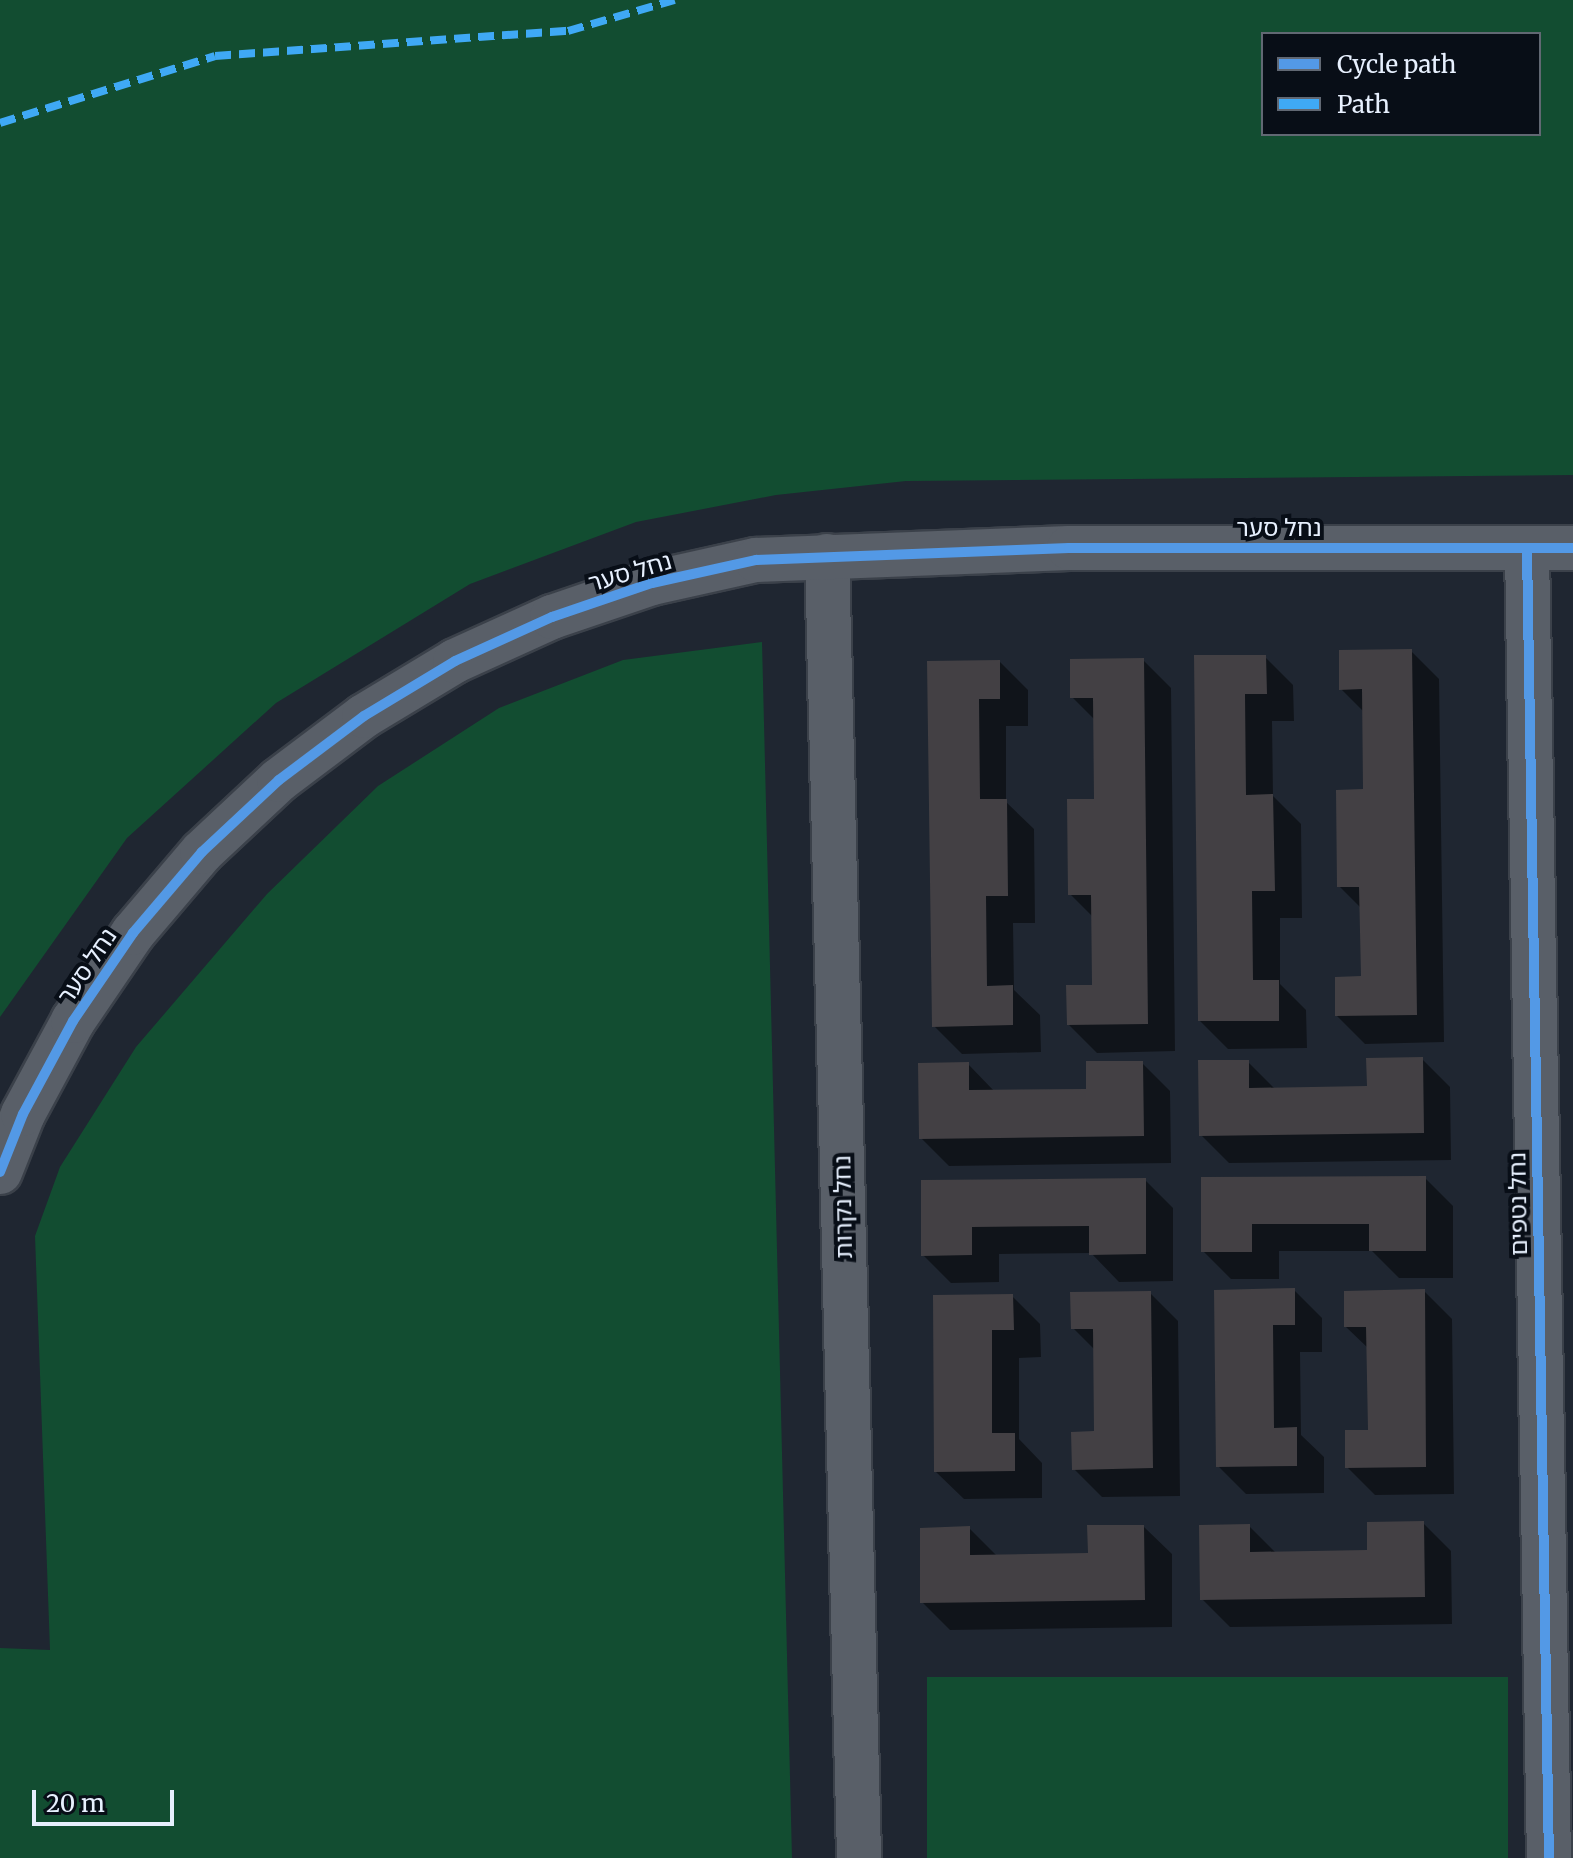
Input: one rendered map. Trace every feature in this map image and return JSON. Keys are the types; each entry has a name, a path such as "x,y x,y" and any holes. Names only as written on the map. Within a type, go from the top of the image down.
{"street":[{"name":"נחל סער","path":"0,1172 23,1114 73,1021 133,933 202,852 279,780 364,716 455,661 552,617 652,583 756,560 1069,548 1573,548"},
{"name":"נחל נטפים","path":"1527,549 1559,1654 1549,1858"},
{"name":"נחל נקרות","path":"827,556 859,1858"}],"green space":[{"path":"0,0 1573,0 1573,475 906,481 776,495 636,522 470,584 276,703 127,838 0,1017"},
{"path":"762,642 792,1858 0,1858 0,1648 50,1650 35,1236 60,1167 136,1047 267,894 378,786 499,708 623,660"},
{"path":"927,1677 1508,1677 1508,1858 927,1858"}],"building":[{"path":"1412,649 1417,1015 1335,1016 1335,977 1361,976 1359,887 1337,887 1336,790 1363,789 1362,689 1339,690 1339,650"},
{"path":"1194,655 1266,655 1267,694 1245,694 1246,795 1273,794 1275,891 1252,891 1253,980 1279,980 1279,1021 1198,1021"},
{"path":"1144,658 1148,1024 1067,1025 1066,985 1092,985 1091,895 1068,895 1067,799 1094,799 1093,698 1070,698 1070,659"},
{"path":"1000,660 1000,699 979,699 980,799 1007,799 1008,896 986,896 987,986 1013,985 1013,1025 932,1027 927,661"},
{"path":"1423,1057 1424,1133 1199,1136 1198,1060 1249,1060 1249,1088 1367,1086 1366,1058"},
{"path":"1086,1061 1143,1061 1144,1136 919,1139 918,1063 969,1062 969,1090 1086,1089"},
{"path":"1426,1176 1426,1251 1369,1251 1369,1224 1252,1224 1252,1252 1201,1252 1201,1177"},
{"path":"1146,1178 1146,1254 1089,1255 1089,1226 972,1227 972,1255 921,1256 921,1180"},
{"path":"1295,1288 1295,1325 1273,1325 1274,1428 1297,1427 1297,1466 1216,1467 1214,1290"},
{"path":"1425,1289 1426,1467 1345,1468 1345,1430 1368,1430 1366,1327 1344,1327 1344,1291"},
{"path":"1151,1291 1153,1468 1072,1470 1071,1432 1094,1431 1093,1329 1071,1329 1070,1292"},
{"path":"1013,1294 1014,1330 992,1330 992,1433 1015,1433 1015,1471 934,1472 933,1295"},
{"path":"1424,1521 1425,1597 1200,1600 1199,1525 1250,1524 1250,1552 1367,1550 1367,1522"},
{"path":"1087,1525 1144,1525 1145,1600 920,1603 920,1528 970,1526 970,1555 1088,1553"}],"marked path":[{"path":"0,123 215,56 568,31 675,0"}],"cycle path":[{"path":"0,1172 23,1114 73,1021 133,933 202,852 279,780 364,716 455,661 552,617 652,583 756,560 1069,548 1573,548"},
{"path":"1527,549 1549,1858"}]}
